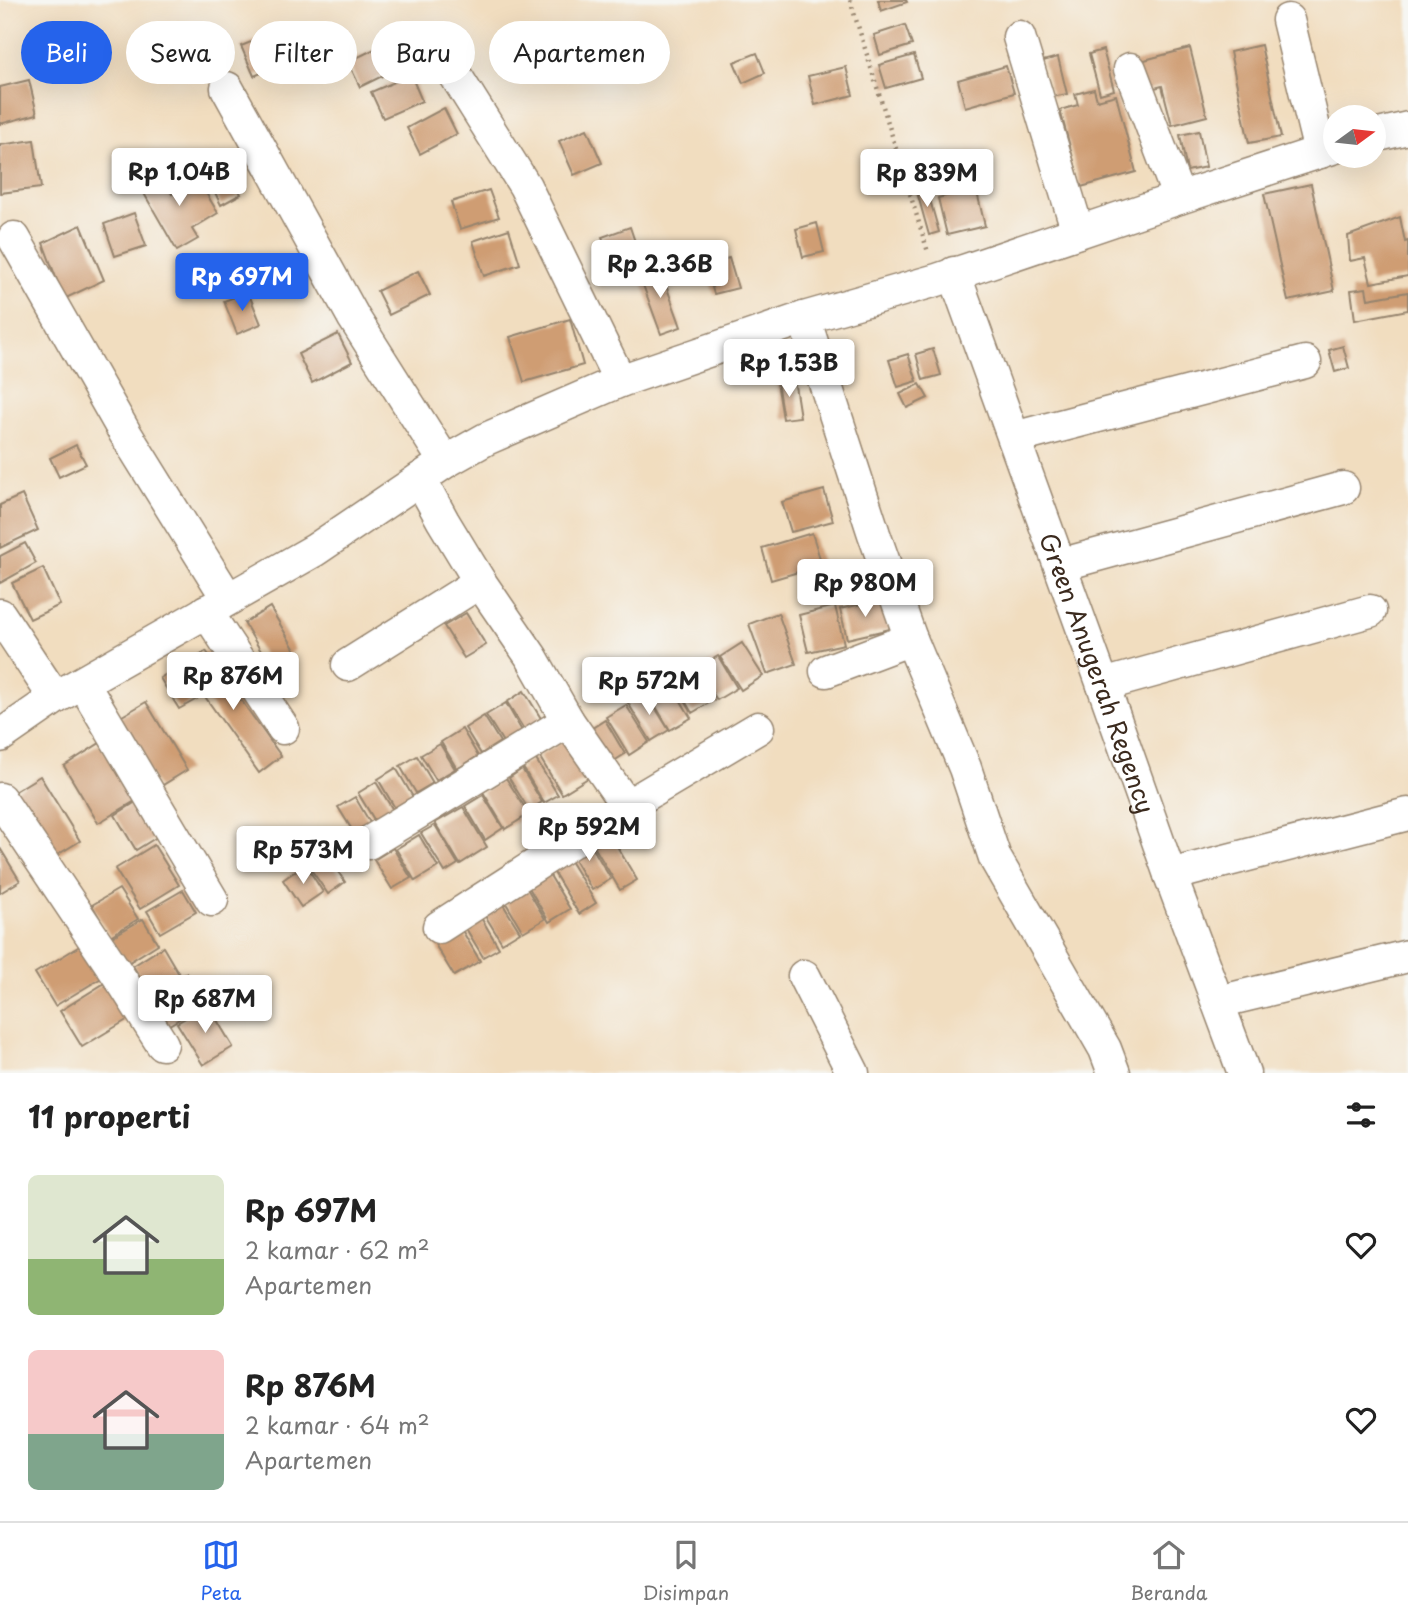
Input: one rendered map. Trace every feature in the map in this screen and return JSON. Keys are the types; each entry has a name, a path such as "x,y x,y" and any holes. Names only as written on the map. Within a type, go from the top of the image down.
{"street":[{"path":"1288,20 1323,137"},
{"path":"1019,37 1078,232"},
{"path":"1130,69 1179,198"},
{"path":"461,84 525,186 620,381"},
{"path":"227,88 354,318 433,471 443,521 532,659 568,721 626,806"},
{"path":"1386,133 1408,128"},
{"path":"0,736 55,698 314,550 486,439 620,381 804,318 945,276 1323,151"},
{"path":"14,238 125,433 283,728"},
{"name":"Green Anugerah Regency","path":"945,276 1014,438 1170,875 1244,1073"},
{"path":"804,318 911,639 965,768 995,858 1105,1049 1114,1073"},
{"path":"1014,438 1305,362"},
{"path":"1060,565 1343,488"},
{"path":"348,665 480,582"},
{"path":"1103,685 1370,611"},
{"path":"0,615 55,698"},
{"path":"826,671 911,639"},
{"path":"83,683 212,900"},
{"path":"368,844 568,721"},
{"path":"439,927 626,806 758,728"},
{"path":"0,799 162,1044"},
{"path":"1170,875 1408,814"},
{"path":"1219,1002 1408,956"},
{"path":"804,976 853,1073"}],"path":[{"path":"850,0 945,276"}],"building":[{"path":"878,0 906,0 907,2 881,11"},
{"path":"905,25 912,45 880,55 874,35"},
{"path":"249,43 249,64 241,46"},
{"path":"1261,45 1281,137 1249,143 1230,52"},
{"path":"1190,48 1207,116 1172,125 1162,86 1140,92 1133,63"},
{"path":"1103,50 1114,90 1100,94 1089,54"},
{"path":"371,51 371,82 360,87 357,81 357,58"},
{"path":"757,53 765,73 743,83 734,62"},
{"path":"914,55 921,78 886,88 879,65"},
{"path":"1058,57 1067,94 1052,97 1043,61"},
{"path":"1006,66 1014,93 965,107 958,80"},
{"path":"846,67 853,95 815,105 808,76"},
{"path":"21,82 30,84 37,114 0,124 0,87"},
{"path":"390,84 415,84 422,101 383,118 371,92"},
{"path":"1094,89 1097,100 1116,95 1136,172 1081,187 1060,110 1078,105 1075,94"},
{"path":"444,108 457,134 420,154 407,128"},
{"path":"587,129 602,163 574,175 559,141"},
{"path":"1199,131 1206,167 1187,171 1180,135"},
{"path":"34,140 41,188 0,193 0,145"},
{"path":"227,167 241,194 221,205 208,178"},
{"path":"159,172 172,194 197,178 218,213 192,229 198,239 177,251 138,183"},
{"path":"925,182 939,232 929,235 915,185"},
{"path":"1311,184 1334,291 1288,301 1264,194"},
{"path":"976,188 985,226 947,235 938,198"},
{"path":"489,190 499,217 460,229 451,202"},
{"path":"134,213 146,246 115,256 104,224"},
{"path":"1400,217 1405,242 1408,241 1408,276 1371,283 1365,258 1350,261 1348,236"},
{"path":"817,223 824,252 803,257 796,229"},
{"path":"81,225 104,280 64,299 43,243"},
{"path":"630,227 640,257 612,267 602,237"},
{"path":"509,229 520,264 484,276 473,241"},
{"path":"729,258 738,288 714,294 705,265"},
{"path":"659,266 681,327 661,334 639,274"},
{"path":"418,271 430,295 389,315 377,291"},
{"path":"1366,288 1368,299 1408,292 1408,310 1355,320 1351,290"},
{"path":"248,292 261,324 237,334 224,301"},
{"path":"570,319 583,365 524,382 510,337"},
{"path":"338,334 352,362 312,383 298,354"},
{"path":"1343,346 1349,368 1335,372 1329,350"},
{"path":"933,349 941,375 923,380 916,354"},
{"path":"908,354 917,381 898,387 889,360"},
{"path":"794,379 800,417 783,419 777,382"},
{"path":"920,384 928,398 907,408 900,394"},
{"path":"76,445 86,464 59,477 50,458"},
{"path":"824,490 833,521 791,532 782,502"},
{"path":"22,495 38,530 0,548 0,505"},
{"path":"812,533 822,565 771,580 762,548"},
{"path":"25,543 36,563 0,583 0,556"},
{"path":"43,568 60,605 30,619 12,583"},
{"path":"883,599 890,629 847,639 840,609"},
{"path":"835,606 844,644 808,652 799,615"},
{"path":"270,607 295,650 270,666 244,623"},
{"path":"466,613 486,645 464,658 444,626"},
{"path":"778,613 796,664 767,674 749,624"},
{"path":"742,643 763,676 741,690 720,657"},
{"path":"206,651 281,756 259,773 184,667"},
{"path":"718,656 737,688 717,700 697,668"},
{"path":"178,667 197,699 179,709 160,678"},
{"path":"696,671 714,700 692,713 675,684"},
{"path":"671,684 691,718 670,730 650,697"},
{"path":"524,691 542,720 525,731 507,702"},
{"path":"646,693 669,730 651,741 628,703"},
{"path":"146,702 187,770 158,788 117,719"},
{"path":"506,703 522,731 503,742 486,715"},
{"path":"626,705 649,742 629,755 606,717"},
{"path":"484,716 500,742 481,754 465,728"},
{"path":"605,720 625,754 606,766 586,732"},
{"path":"462,729 478,756 457,769 441,742"},
{"path":"565,740 588,778 562,794 539,756"},
{"path":"100,743 135,801 98,823 64,766"},
{"path":"440,744 455,769 436,780 421,755"},
{"path":"417,756 433,783 416,793 400,766"},
{"path":"535,758 558,795 544,803 522,766"},
{"path":"396,768 413,797 395,808 378,779"},
{"path":"522,769 542,802 529,810 509,778"},
{"path":"40,776 80,841 49,860 9,795"},
{"path":"506,778 529,814 505,829 483,792"},
{"path":"376,782 396,815 378,826 358,793"},
{"path":"483,795 503,828 485,840 465,806"},
{"path":"355,797 372,826 356,836 338,807"},
{"path":"136,802 157,837 136,850 115,815"},
{"path":"463,807 487,847 460,864 435,823"},
{"path":"435,825 458,864 445,872 421,833"},
{"path":"609,833 637,880 620,890 592,843"},
{"path":"419,835 438,867 415,881 396,849"},
{"path":"586,837 611,879 592,890 567,848"},
{"path":"319,843 345,882 328,894 301,855"},
{"path":"154,845 179,885 140,909 115,869"},
{"path":"0,848 20,881 0,893"},
{"path":"393,848 411,878 392,889 374,860"},
{"path":"567,856 596,903 579,914 550,866"},
{"path":"305,864 323,892 301,907 283,880"},
{"path":"545,867 570,909 549,922 524,879"},
{"path":"522,880 545,919 523,932 500,893"},
{"path":"119,889 138,919 110,936 92,905"},
{"path":"183,890 196,912 160,933 147,911"},
{"path":"499,898 520,932 502,943 481,909"},
{"path":"477,911 499,948 483,957 461,920"},
{"path":"143,919 158,944 126,964 110,938"},
{"path":"459,925 480,961 454,976 433,941"},
{"path":"88,941 108,974 55,1006 35,973"},
{"path":"163,947 180,976 150,994 133,966"},
{"path":"186,973 204,1004 166,1027 147,997"},
{"path":"108,981 130,1018 82,1047 60,1011"},
{"path":"208,1005 233,1047 203,1065 177,1023"}]}
